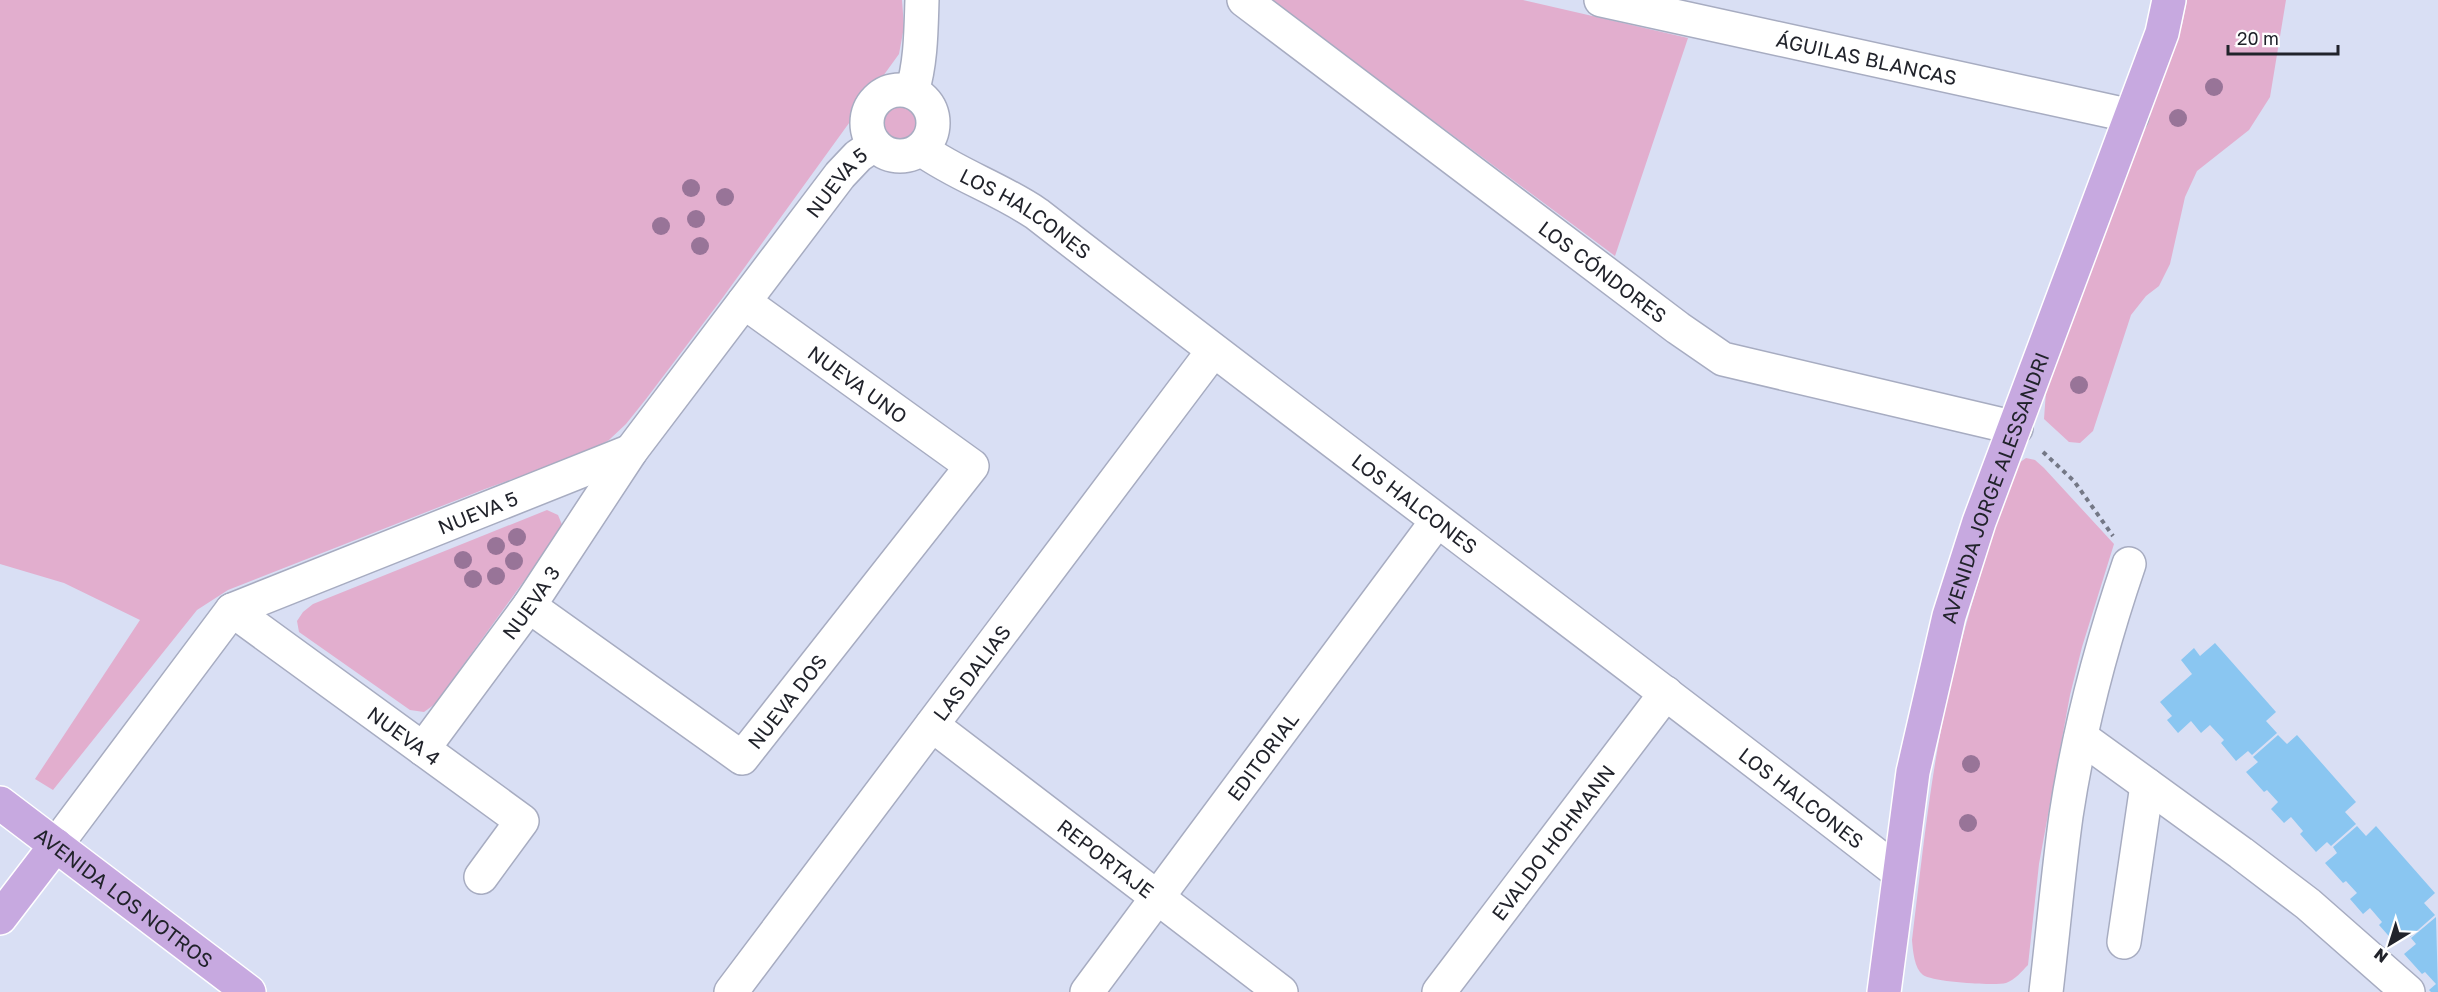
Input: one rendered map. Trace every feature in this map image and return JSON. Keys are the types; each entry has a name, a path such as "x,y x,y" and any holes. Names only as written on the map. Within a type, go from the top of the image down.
{"main road":[{"name":"AVENIDA JORGE ALESSANDRI","path":"1884,992 1898,872 1913,772 1948,616 1979,522 2162,33 2169,0"},
{"name":"AVENIDA LOS NOTROS","path":"0,803 249,992"},
{"path":"0,918 56,845"}],"street":[{"path":"912,92 917,76 921,45 922,0"},
{"name":"LOS CÓNDORES","path":"1244,0 1669,321 1723,359 2016,428"},
{"name":"ÁGUILAS BLANCAS","path":"1601,0 2132,116"},
{"path":"901,90 912,92 922,98 929,107 932,129 921,149 902,156 892,155 874,145 866,125 873,104 880,96 901,90"},
{"name":"NUEVA 5","path":"232,610 631,451 840,175 858,156 874,145"},
{"name":"LOS HALCONES","path":"921,149 959,172 1011,196 1037,214 1212,351 1666,693 1898,872"},
{"name":"NUEVA UNO","path":"744,302 972,466"},
{"name":"LAS DALIAS","path":"731,992 1212,351"},
{"name":"NUEVA 3","path":"423,749 529,606 631,451"},
{"name":"NUEVA DOS","path":"529,606 742,758 972,466"},
{"name":"EDITORIAL","path":"1087,992 1437,521"},
{"path":"2046,992 2066,815 2081,737 2105,634 2129,564"},
{"path":"56,845 232,610"},
{"name":"NUEVA 4","path":"232,610 522,821 481,877"},
{"name":"EVALDO HOHMANN","path":"1439,992 1666,693"},
{"name":"REPORTAJE","path":"932,725 1281,992"},
{"path":"2081,737 2308,904 2408,992"},
{"path":"2124,942 2147,785"}],"path":[{"path":"2016,428 2074,481 2106,522 2129,564"}],"shaded area":[{"path":"0,0 902,0 904,27 899,54 721,300 626,424 609,440 586,453 485,489 228,590 197,610 53,790 35,779 140,620 64,583 0,564"},
{"path":"1271,0 1523,0 1688,38 1615,256"},
{"path":"2187,0 2286,0 2270,97 2249,130 2197,171 2185,197 2170,264 2159,286 2146,296 2131,315 2093,431 2080,443 2069,442 2044,419 2046,391 2147,123 2182,25"},
{"path":"900,103 908,104 914,109 919,115 919,131 914,137 908,142 900,143 892,142 886,137 881,131 880,123 881,115 886,109 892,104"},
{"path":"2026,458 2035,460 2044,468 2114,544 2082,647 2070,695 2039,864 2028,965 2015,978 2006,983 1977,984 1939,980 1920,972 1914,959 1912,940 1936,756 1954,669 2009,481 2016,465"},
{"path":"547,510 558,515 563,527 435,704 424,712 410,710 299,632 297,621 313,604"}],"building":[{"path":"2215,643 2276,712 2266,721 2277,733 2252,755 2248,751 2236,761 2221,743 2224,740 2210,725 2201,733 2191,721 2178,733 2167,720 2172,716 2160,702 2192,674 2181,660 2194,648 2200,656"},
{"path":"2278,735 2287,744 2297,735 2356,802 2345,812 2356,824 2331,846 2327,842 2316,852 2300,834 2303,831 2291,817 2284,823 2271,809 2278,802 2267,790 2264,792 2246,772 2258,762 2253,757"},
{"path":"2357,826 2366,836 2376,826 2435,893 2424,903 2435,915 2410,937 2406,933 2395,943 2379,925 2382,922 2370,908 2363,914 2350,899 2357,893 2346,881 2343,883 2325,863 2337,853 2333,847"},
{"path":"2436,917 2438,992 2431,992 2429,990 2436,984 2425,972 2422,974 2404,954 2416,944 2411,938"}]}
